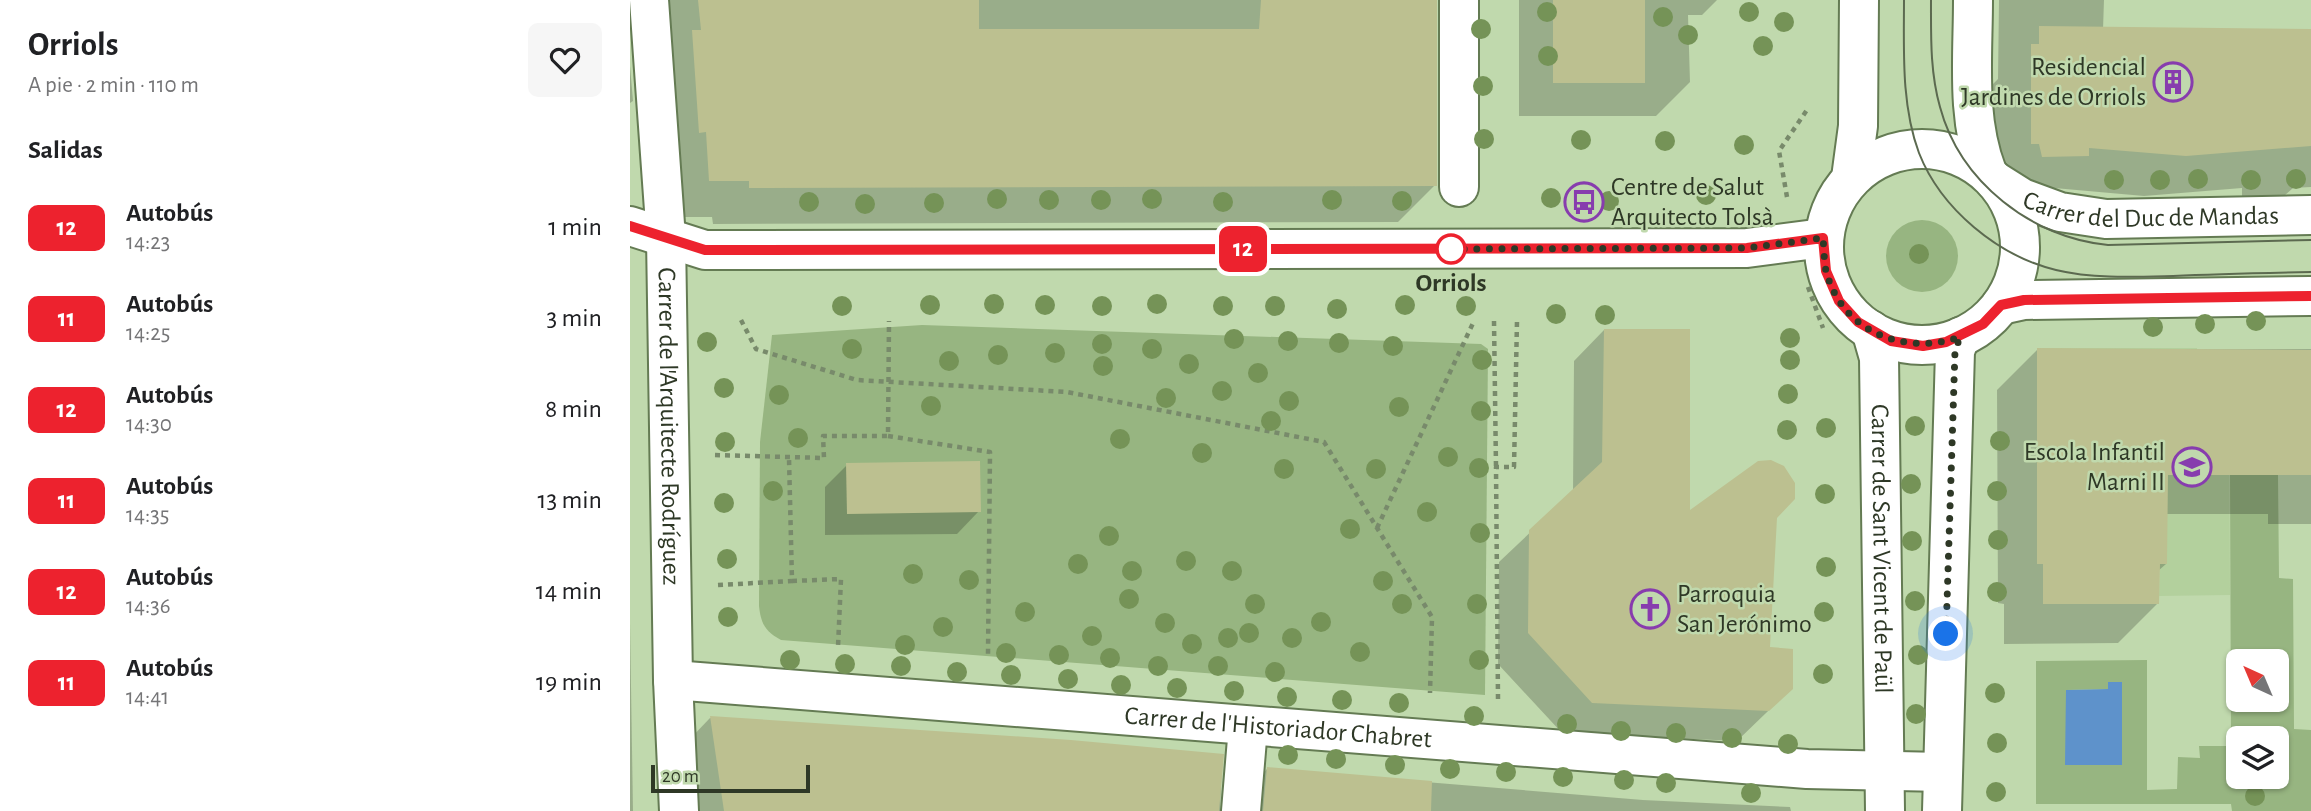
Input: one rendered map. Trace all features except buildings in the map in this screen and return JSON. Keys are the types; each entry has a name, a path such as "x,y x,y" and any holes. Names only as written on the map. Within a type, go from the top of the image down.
{"street":[{"name":"Carrer de l'Arquitecte Rodríguez","path":"649,0 666,238 673,680 679,811"},
{"path":"1459,0 1459,187"},
{"path":"1851,178 1858,126 1859,0"},
{"path":"1810,240 1839,301 1858,322 1891,341 1923,346 1960,337 1983,324 2001,305 2014,280 2020,240 2014,210 1991,177 1978,149 1972,105 1973,0"},
{"path":"630,226 705,250 1747,248 1810,240 1851,178 1878,159 1909,149 1941,150 1971,161 1991,177"},
{"name":"Carrer del Duc de Mandas","path":"1991,177 2022,198 2060,212 2106,219 2311,215"},
{"path":"2001,305 2024,300 2311,296"},
{"name":"Carrer de Sant Vicent de Paül","path":"1871,330 1879,358 1885,811"},
{"path":"1942,811 1955,351 1960,337"},
{"name":"Carrer de l'Historiador Chabret","path":"673,680 1499,746 1807,769 1885,771"},
{"path":"1241,811 1248,727"},
{"path":"1885,771 1942,772"}],"path":[{"path":"1813,101 1779,151 1810,240 1812,302 1825,335"},
{"path":"741,320 756,349 857,380 1067,392 1324,442 1432,617 1429,740"},
{"path":"888,436 889,321"},
{"path":"1377,528 1474,321"},
{"path":"1494,321 1499,746"},
{"path":"1496,467 1514,467 1517,321"},
{"path":"671,453 824,458 823,436 888,436 990,452 987,705"},
{"path":"789,457 792,581"},
{"path":"672,588 841,579 836,694"}],"shaded area":[{"path":"1929,220 1948,230 1956,242 1956,270 1948,282 1936,290 1915,292 1896,282 1888,270 1886,249 1896,230 1908,222"},
{"path":"922,325 1481,344 1488,349 1485,695 781,640 776,637 765,626 759,606 760,442 772,335"},
{"name":"Escola Infantil Marni II","path":"2037,348 2197,348 2197,390 2229,390 2230,595 2159,596 2160,564 2167,564 2167,499 2037,482"},
{"path":"2230,475 2278,475 2279,578 2293,579 2294,729 2311,730 2311,811 2232,811 2231,804 2036,804 2036,661 2147,660 2147,790 2177,789 2178,757 2200,758 2199,746 2226,746 2226,789 2289,789 2289,726 2231,726 2231,712 2289,712 2289,649 2231,649","holes":["2108,689 2066,765 2066,690"]}],"water":[{"path":"2108,682 2122,682 2122,765 2065,765 2066,690 2108,689"}],"tram line":[{"path":"1904,0 1906,97 1919,153 1942,193 1957,211 1993,242 2034,263 2085,275 2144,277 2311,272"},
{"path":"1931,0 1934,81 1950,134 1964,159 1982,182 2003,202 2027,218 2052,231 2108,245 2311,240"}],"bus line":[{"name":"12","path":"630,226 705,250 1747,248 1823,238 1826,271 1839,301 1858,322 1891,341 1923,346 1960,337 1983,324 2001,305 2024,300 2311,296"}],"place":[{"name":"Residencial Jardines de Orriols","path":"2173,82"},
{"name":"Centre de Salut Arquitecto Tolsà","path":"1584,202"},
{"name":"Orriols","path":"1451,249"},
{"name":"Escola Infantil Marni II","path":"2192,467"},
{"name":"Parroquia San Jerónimo","path":"1650,609"}],"route":[{"path":"1451,249 1445,249 1747,248 1823,238 1826,271 1839,301 1858,322 1891,341 1923,346 1960,337 1955,351 1946,634"}]}
